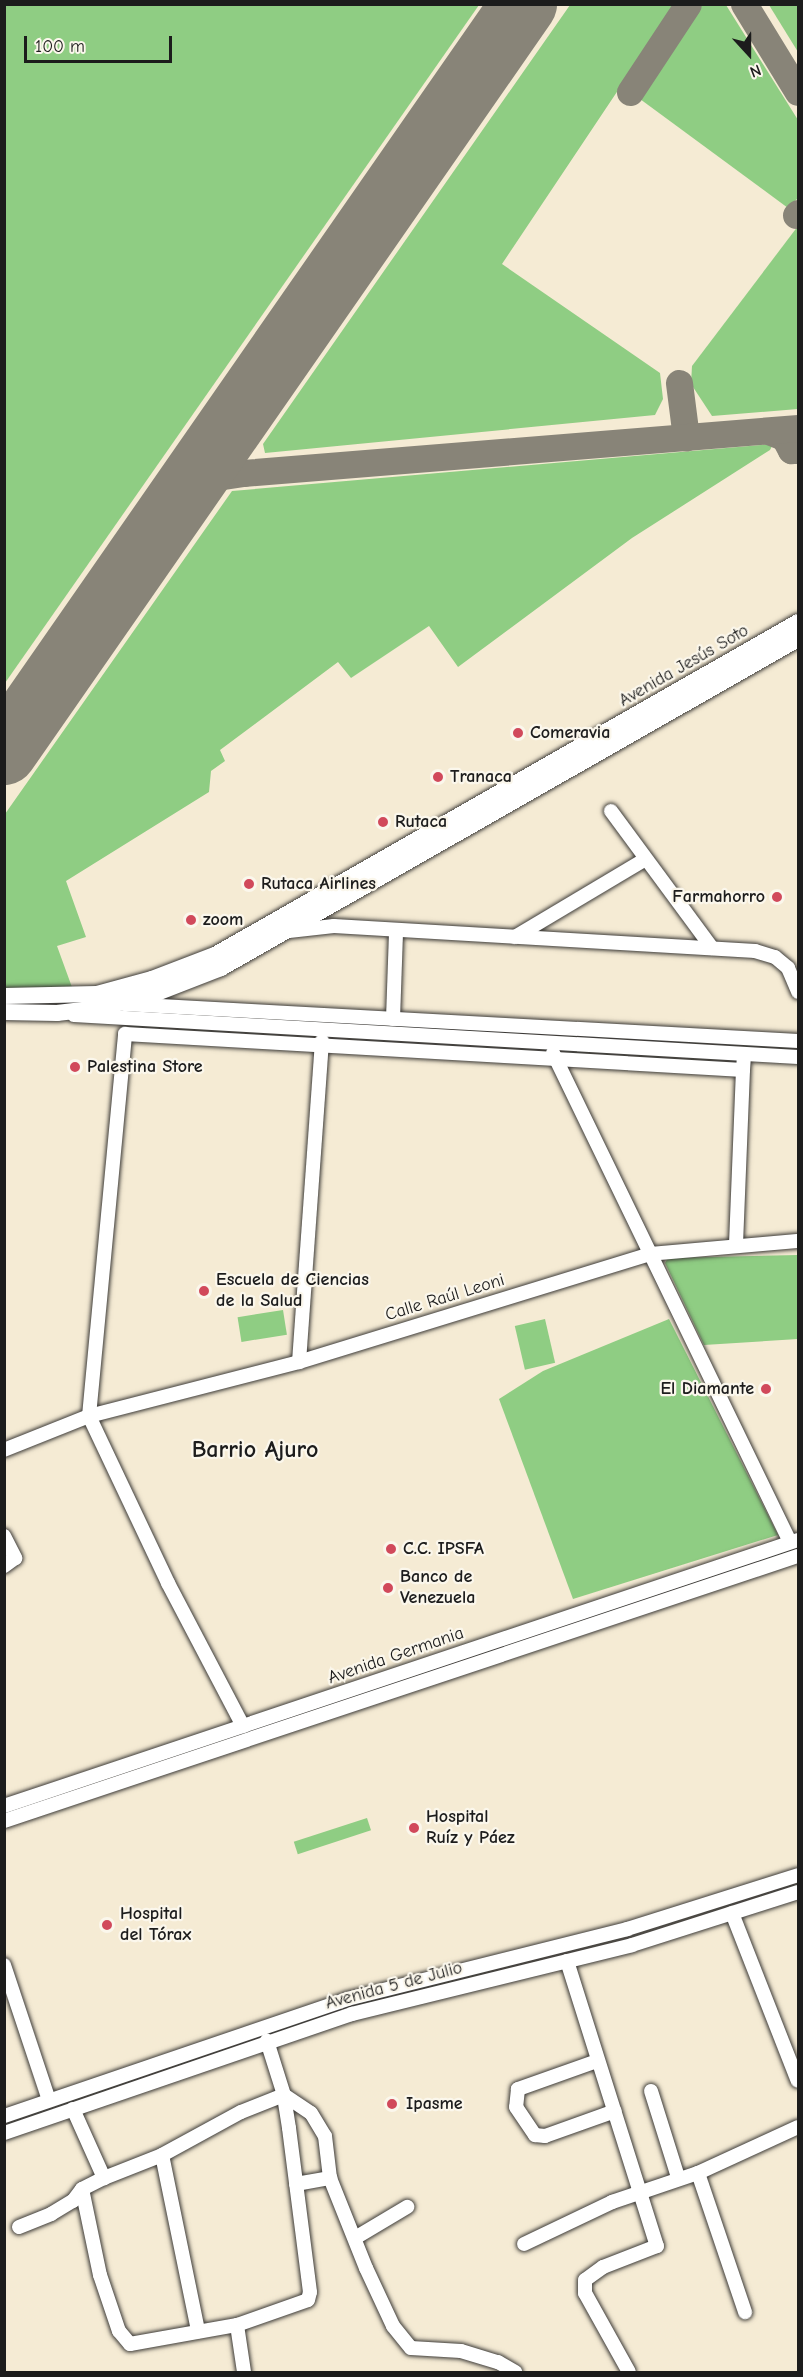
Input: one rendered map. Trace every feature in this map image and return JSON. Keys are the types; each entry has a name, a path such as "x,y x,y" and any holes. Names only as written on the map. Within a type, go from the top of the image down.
{"main road":[{"name":"Avenida Jesús Soto","path":"4,996 80,997 167,974 242,941 798,622"},
{"name":"Avenida Jesús Soto","path":"4,1012 57,1013 117,1004 199,977 289,931 798,639"}],"street":[{"path":"611,811 712,948"},
{"path":"515,937 646,859"},
{"path":"289,931 334,926 755,951 774,957 788,968 798,992"},
{"path":"393,1019 396,931"},
{"path":"80,997 117,1004 798,1041"},
{"path":"57,1013 325,1031 798,1057"},
{"path":"299,1362 320,1048 325,1031"},
{"path":"243,1726 182,1612 89,1416 124,1034 320,1048 743,1070"},
{"path":"550,1043 555,1060 649,1254 794,1541"},
{"path":"736,1244 744,1054"},
{"name":"Calle Raúl Leoni","path":"4,1450 89,1416 299,1362 649,1254 736,1244 798,1241"},
{"path":"4,1536 15,1558 4,1566"},
{"name":"Avenida Germania","path":"4,1806 794,1541"},
{"name":"Avenida Germania","path":"4,1821 798,1556"},
{"name":"Avenida 5 de Julio","path":"4,2116 347,1998 627,1929 798,1875"},
{"name":"Avenida 5 de Julio","path":"4,2133 267,2041 352,2014 567,1961 798,1892"},
{"path":"732,1913 798,2081"},
{"path":"567,1961 657,2246 603,2267 585,2280 585,2293 629,2373"},
{"path":"4,1965 49,2100"},
{"path":"82,2189 100,2275 119,2331 130,2344 237,2325 308,2300 310,2292 284,2095 267,2041"},
{"path":"597,2061 518,2089 516,2106 535,2135 545,2136 615,2111"},
{"path":"651,2091 678,2177"},
{"path":"19,2227 65,2206 82,2189 104,2178 162,2155 241,2112 284,2095"},
{"path":"284,2095 311,2113 325,2136 330,2178 393,2326 411,2348 461,2351 498,2362 515,2373"},
{"path":"73,2109 104,2178"},
{"path":"524,2244 640,2190 698,2173 798,2127"},
{"path":"162,2155 198,2331"},
{"path":"698,2173 745,2312"},
{"path":"296,2184 330,2178"},
{"path":"355,2238 407,2207"},
{"path":"237,2325 244,2373"}],"green space":[{"path":"4,5 479,5 5,683"},
{"path":"570,5 675,5 502,264 660,373 663,399 655,415 265,453 263,444"},
{"path":"699,5 726,5 798,120 798,198 788,208 640,99"},
{"path":"769,5 798,5 798,52"},
{"path":"798,226 798,409 712,416 691,384 692,366"},
{"path":"773,444 770,450 632,538 458,667 429,626 351,678 338,662 220,750 225,761 211,771 209,792 66,881 86,937 57,946 73,990 5,988 5,814 232,491"},
{"path":"798,1255 798,1339 704,1345 665,1263 668,1258"},
{"path":"283,1310 287,1335 241,1342 238,1317"},
{"path":"545,1319 555,1363 525,1370 515,1326"},
{"path":"669,1319 778,1535 573,1599 499,1399 543,1371"},
{"path":"367,1818 371,1830 298,1854 294,1842"}],"taxiway":[{"path":"630,92 688,4"},
{"path":"744,4 798,92"},
{"path":"679,383 686,438"},
{"path":"230,425 225,435 225,458 228,464 243,473"},
{"path":"180,500 197,480 243,473 798,428"},
{"path":"768,431 784,437 791,450 798,450"}],"runway":[{"path":"4,752 524,4"}],"place":[{"name":"Comeravia","path":"518,733"},
{"name":"Tranaca","path":"438,777"},
{"name":"Rutaca","path":"383,822"},
{"name":"Rutaca Airlines","path":"249,884"},
{"name":"Farmahorro","path":"777,897"},
{"name":"zoom","path":"191,920"},
{"name":"Palestina Store","path":"75,1067"},
{"name":"Escuela de Ciencias de la Salud","path":"204,1291"},
{"name":"El Diamante","path":"766,1389"},
{"name":"C.C. IPSFA","path":"391,1549"},
{"name":"Banco de Venezuela","path":"388,1588"},
{"name":"Hospital Ruíz y Páez","path":"414,1828"},
{"name":"Hospital del Tórax","path":"107,1925"},
{"name":"Ipasme","path":"392,2104"}],"district":[{"name":"Barrio Ajuro","path":"255,1450"}]}
